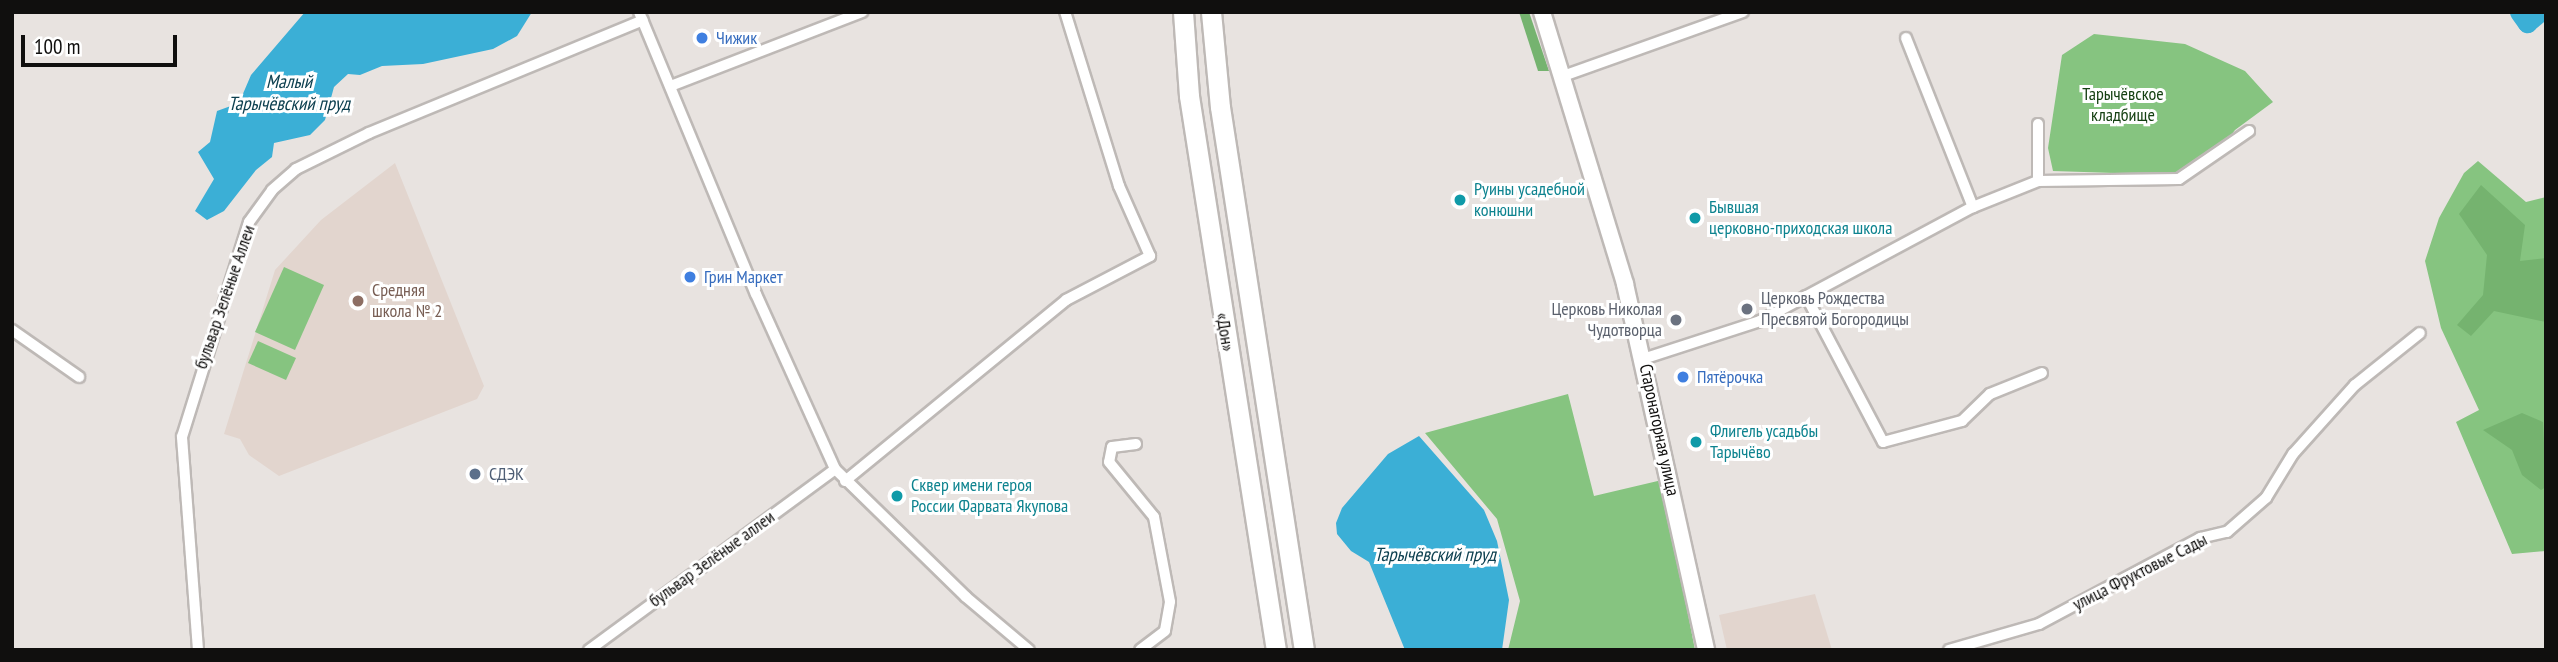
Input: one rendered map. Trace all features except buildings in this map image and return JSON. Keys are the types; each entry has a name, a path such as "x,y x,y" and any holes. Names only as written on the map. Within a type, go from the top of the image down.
{"highway":[{"name":"«Дон»","path":"1183,12 1197,149 1276,650"},
{"name":"«Дон»","path":"1211,12 1222,120 1304,650"}],"main road":[{"name":"Старонагорная улица","path":"1542,12 1605,207 1643,359 1706,650"}],"street":[{"path":"673,85 862,12"},
{"path":"845,481 1066,300 1150,256 1119,186 1065,12"},
{"path":"1563,76 1743,12"},
{"path":"641,16 673,85 713,192 835,469 1029,650"},
{"name":"бульвар Зелёные Аллеи","path":"198,650 182,437 249,222 272,190 296,169 369,133 641,16"},
{"path":"1906,38 1973,207"},
{"path":"2038,124 2038,181"},
{"path":"1643,359 1760,321 1973,207 2038,181 2179,179 2249,131"},
{"path":"1806,296 1883,442 1962,421 1990,394 2042,373"},
{"path":"12,330 79,377"},
{"name":"улица Фруктовые Сады","path":"1949,650 2039,624 2200,538 2227,531 2266,498 2293,454 2355,385 2420,333"},
{"path":"1136,444 1112,447 1109,462 1154,517 1170,602 1165,631 1140,650"},
{"name":"бульвар Зелёные аллеи","path":"589,650 835,469"}],"shaded area":[{"name":"Средняя школа № 2","path":"395,163 484,386 477,399 279,476 249,455 240,439 224,434 275,270 321,220"},
{"path":"1815,594 1832,650 1727,650 1719,615"}],"green space":[{"path":"1519,12 1529,12 1549,71 1538,71"},
{"name":"Тарычёвское кладбище","path":"2094,34 2185,44 2245,71 2273,102 2235,130 2219,151 2176,175 2053,171 2048,148 2062,55"},
{"path":"2478,161 2526,202 2546,197 2546,551 2512,554 2456,422 2479,410 2441,328 2425,261 2439,218 2464,173"},
{"path":"2481,185 2525,225 2520,261 2546,258 2546,322 2494,311 2471,336 2457,325 2483,295 2487,255 2459,214"},
{"path":"284,267 324,285 295,350 255,332"},
{"path":"258,341 296,358 286,380 248,363"},
{"path":"1568,394 1594,496 1662,480 1695,650 1508,650 1520,601 1497,519 1425,433"},
{"path":"2522,413 2543,422 2546,487 2541,490 2522,475 2512,450 2483,430"}],"water":[{"name":"Малый Тарычёвский пруд","path":"305,12 532,12 517,36 493,49 423,64 382,66 360,75 348,74 334,87 325,120 310,135 274,143 272,157 256,170 224,211 207,220 195,211 214,179 198,152 210,142 217,111 239,103 251,75"},
{"name":"Тарычёвский пруд","path":"1419,436 1484,510 1497,541 1509,600 1502,650 1405,650 1369,562 1351,551 1337,534 1336,523 1342,508 1388,454"}],"waterway":[{"path":"2519,12 2527,23 2540,12"}],"place":[{"name":"Чижик","path":"702,38"},
{"name":"Руины усадебной конюшни","path":"1460,200"},
{"name":"Бывшая церковно-приходская школа","path":"1695,218"},
{"name":"Грин Маркет","path":"690,277"},
{"name":"Средняя школа № 2","path":"358,301"},
{"name":"Церковь Рождества Пресвятой Богородицы","path":"1747,309"},
{"name":"Церковь Николая Чудотворца","path":"1676,320"},
{"name":"Пятёрочка","path":"1683,377"},
{"name":"Флигель усадьбы Тарычёво","path":"1696,442"},
{"name":"СДЭК","path":"475,474"},
{"name":"Сквер имени героя России Фарвата Якупова","path":"897,496"}]}
